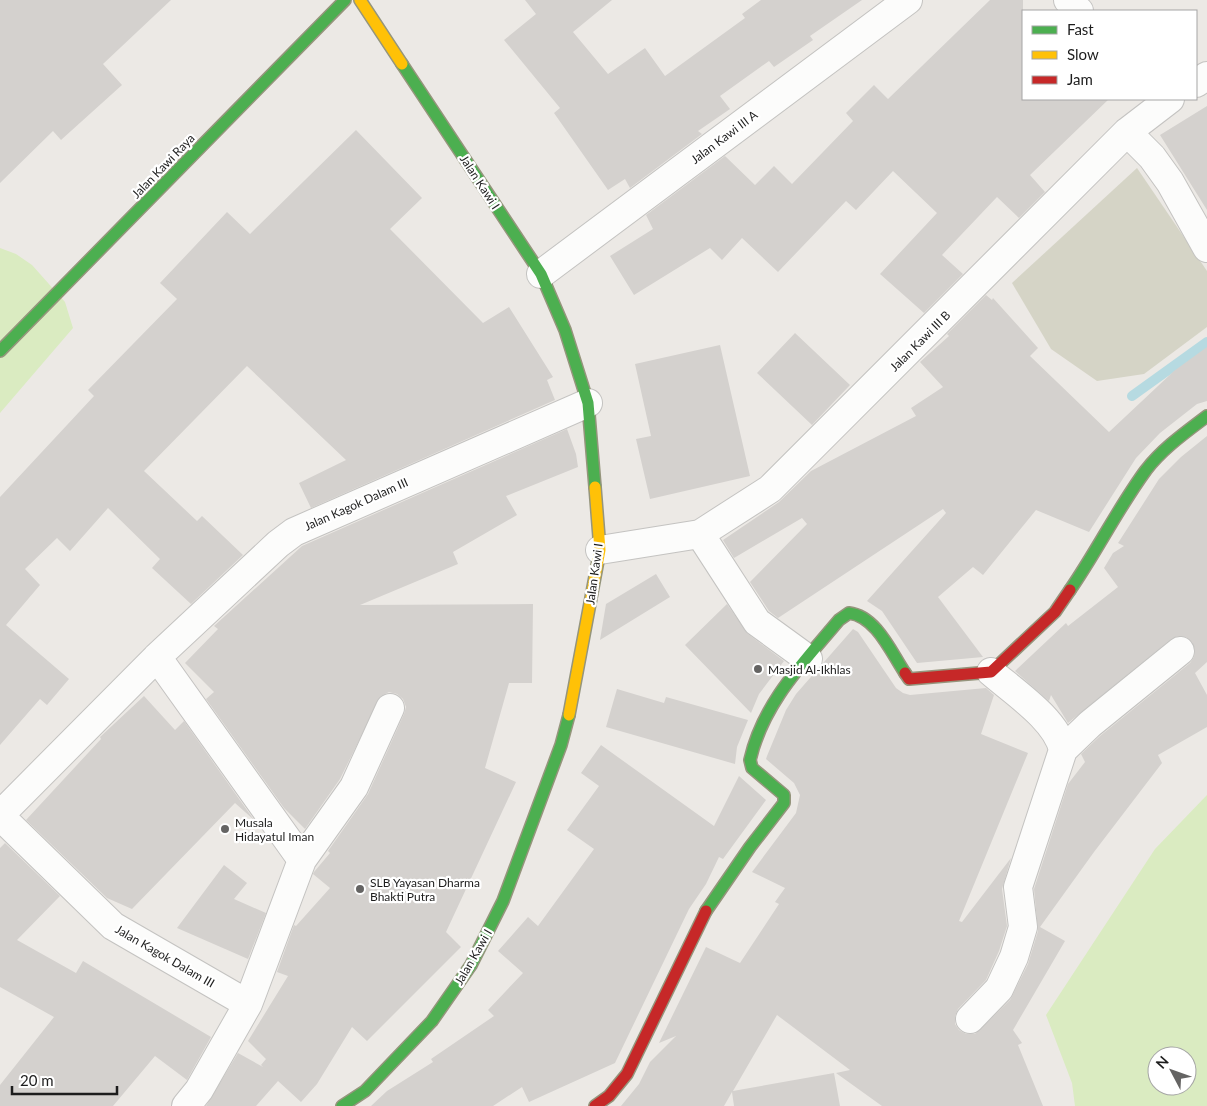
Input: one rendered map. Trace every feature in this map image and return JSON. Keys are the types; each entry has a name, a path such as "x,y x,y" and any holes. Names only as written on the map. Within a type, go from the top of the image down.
{"street":[{"name":"Jalan Kawi Raya","path":"0,352 345,0"},
{"name":"Jalan Kawi I","path":"342,1106 369,1098 432,1021 471,965 504,901 561,745 571,709 600,550 588,403 565,330 541,274 360,0"},
{"name":"Jalan Kawi III A","path":"541,274 908,0"},
{"path":"1068,0 1078,10"},
{"name":"Jalan Kawi III B","path":"600,550 700,534 752,503 788,474 1128,132 1166,100"},
{"path":"1128,132 1152,157 1166,177 1207,248"},
{"name":"Jalan Kagok Dalam III","path":"248,1004 114,926 0,816 157,657 294,532 588,403"},
{"path":"594,1106 609,1096 627,1074 703,916 750,847 784,804 784,794 752,768 750,760 772,703 784,685 808,659 839,620 850,613 859,614 869,620 909,679 991,672 1055,612 1097,551 1147,468 1170,445 1207,416"},
{"path":"700,534 758,622 808,659"},
{"path":"970,1020 1000,989 1014,957 1023,927 1018,886 1063,750 1090,724 1180,651"},
{"path":"157,657 302,860"},
{"path":"991,672 1051,725 1061,739 1063,750"},
{"path":"186,1106 199,1090 248,1004 302,860 354,788 390,708"}],"shaded area":[{"path":"1137,168 1207,271 1207,327 1144,374 1097,381 1051,349 1012,283"}],"green space":[{"path":"0,248 16,254 32,265 65,302 73,328 0,413"},
{"path":"1207,795 1207,1106 1075,1106 1072,1083 1046,1015 1155,849"}],"building":[{"path":"0,0 171,0 103,64 122,85 61,140 53,131 0,183"},
{"path":"525,0 612,0 573,32 608,74 645,48 665,76 745,18 742,14 761,0 862,0 810,36 813,40 774,67 769,61 720,96 730,109 698,131 702,134 630,188 625,179 608,190 554,113 560,108 504,40 536,14"},
{"path":"990,0 1023,0 1022,100 1108,100 1030,175 1045,192 1019,218 997,197 942,255 963,274 924,313 880,274 937,213 893,171 856,210 846,201 778,272 742,238 722,260 710,248 634,295 610,256 653,229 646,215 725,156 755,185 774,166 792,184 853,121 846,113 874,85 888,99"},
{"path":"1207,106 1207,210 1160,135"},
{"path":"356,130 422,198 390,229 483,323 509,307 553,377 547,380 555,400 311,508 299,483 346,460 247,366 144,471 197,521 202,516 243,555 191,604 152,568 160,559 108,508 70,551 57,538 25,569 40,585 6,625 69,679 47,705 40,699 0,745 0,497 94,396 88,390 177,299 160,283 227,212 250,234"},
{"path":"986,295 992,300 993,298 1038,348 1030,356 1109,432 1174,371 1207,347 1207,401 1197,404 1160,433 1136,458 1089,532 1036,510 983,575 973,567 938,597 983,657 917,663 882,611 867,601 946,513 943,509 778,618 769,611 750,582 807,524 802,518 734,558 723,540 779,502 811,471 916,416 911,408 943,387 920,362 949,336 947,334"},
{"path":"795,333 850,385 812,425 757,373"},
{"path":"720,345 750,476 650,499 636,439 651,436 635,364"},
{"path":"567,429 576,454 578,467 506,496 517,515 453,552 458,564 360,605 533,604 532,683 509,683 485,768 516,782 446,932 461,947 367,1041 352,1027 317,1084 301,1102 278,1081 256,1106 206,1106 238,1053 263,1067 261,1065 266,1059 248,1041 288,976 277,972 294,925 296,926 330,888 313,874 330,853 328,851 368,794 406,707 403,699 397,694 389,692 381,696 340,779 305,829 284,808 206,699 214,692 185,663 218,629 214,626 302,546"},
{"path":"1207,436 1207,662 1195,673 1207,695 1207,727 1158,755 1162,763 1040,927 1065,941 1013,1030 1022,1043 1018,1045 1043,1106 882,1106 836,1073 850,1070 777,1015 733,1091 834,1073 840,1106 734,1106 732,1092 724,1106 621,1106 639,1084 650,1062 676,1036 659,1043 706,947 740,963 779,904 775,902 785,888 752,872 796,813 800,795 794,783 766,759 786,710 796,694 853,629 858,632 896,688 903,693 910,695 986,688 994,695 981,734 1028,753 959,921 962,922 1011,858 1002,889 1007,926 999,951 986,980 958,1009 955,1016 955,1024 959,1030 966,1034 975,1034 1010,1000 1028,964 1038,931 1034,889 1068,784 1085,762 1081,754 1100,736 1190,663 1194,657 1195,649 1192,642 1186,637 1178,636 1171,639 1068,723 1051,695 1049,701 1015,671 1066,623 1068,626 1118,587 1104,568 1113,553 1124,546 1118,543 1159,479 1181,457"},
{"path":"656,574 670,597 600,640 606,604"},
{"path":"727,604 748,634 784,661 759,694 751,713 685,645"},
{"path":"617,689 664,703 666,697 748,720 737,747 735,764 606,727"},
{"path":"144,696 175,730 184,721 254,820 235,803 132,909 107,898 26,820 101,739 100,737"},
{"path":"601,745 714,826 739,776 766,800 723,859 719,857 706,884 689,909 615,1063 529,1102 522,1087 493,1106 371,1106 387,1091 433,1062 431,1059 494,1016 488,1010 523,973 498,951 528,917 538,926 594,849 567,830 599,786 581,773"},
{"path":"5,843 60,896 17,940 76,973 83,961 211,1037 187,1080 155,1056 113,1106 0,1106 0,1085 54,1017 0,987 0,848"},
{"path":"224,865 247,883 234,899 266,913 248,959 177,928"}],"waterway":[{"path":"1132,396 1207,342"}],"traffic: fast":[{"path":"0,351 345,0"},
{"path":"402,64 541,274 565,330 588,403 595,487"},
{"path":"1070,590 1146,470 1167,447 1207,416"},
{"path":"706,911 750,847 784,803 784,795 752,768 750,760 764,720 798,668 839,620 849,613 859,616 875,628 905,673"},
{"path":"342,1106 365,1091 432,1021 471,965 503,901 561,745 569,715"}],"traffic: slow":[{"path":"360,0 402,64"},
{"path":"569,715 600,550 595,487"}],"traffic: jam":[{"path":"905,673 909,679 991,672 1055,612 1070,590"},
{"path":"595,1106 609,1096 627,1074 706,911"}],"place":[{"name":"Masjid Al-Ikhlas","path":"758,669"},
{"name":"Musala Hidayatul Iman","path":"225,829"},
{"name":"SLB Yayasan Dharma Bhakti Putra","path":"360,889"}]}
